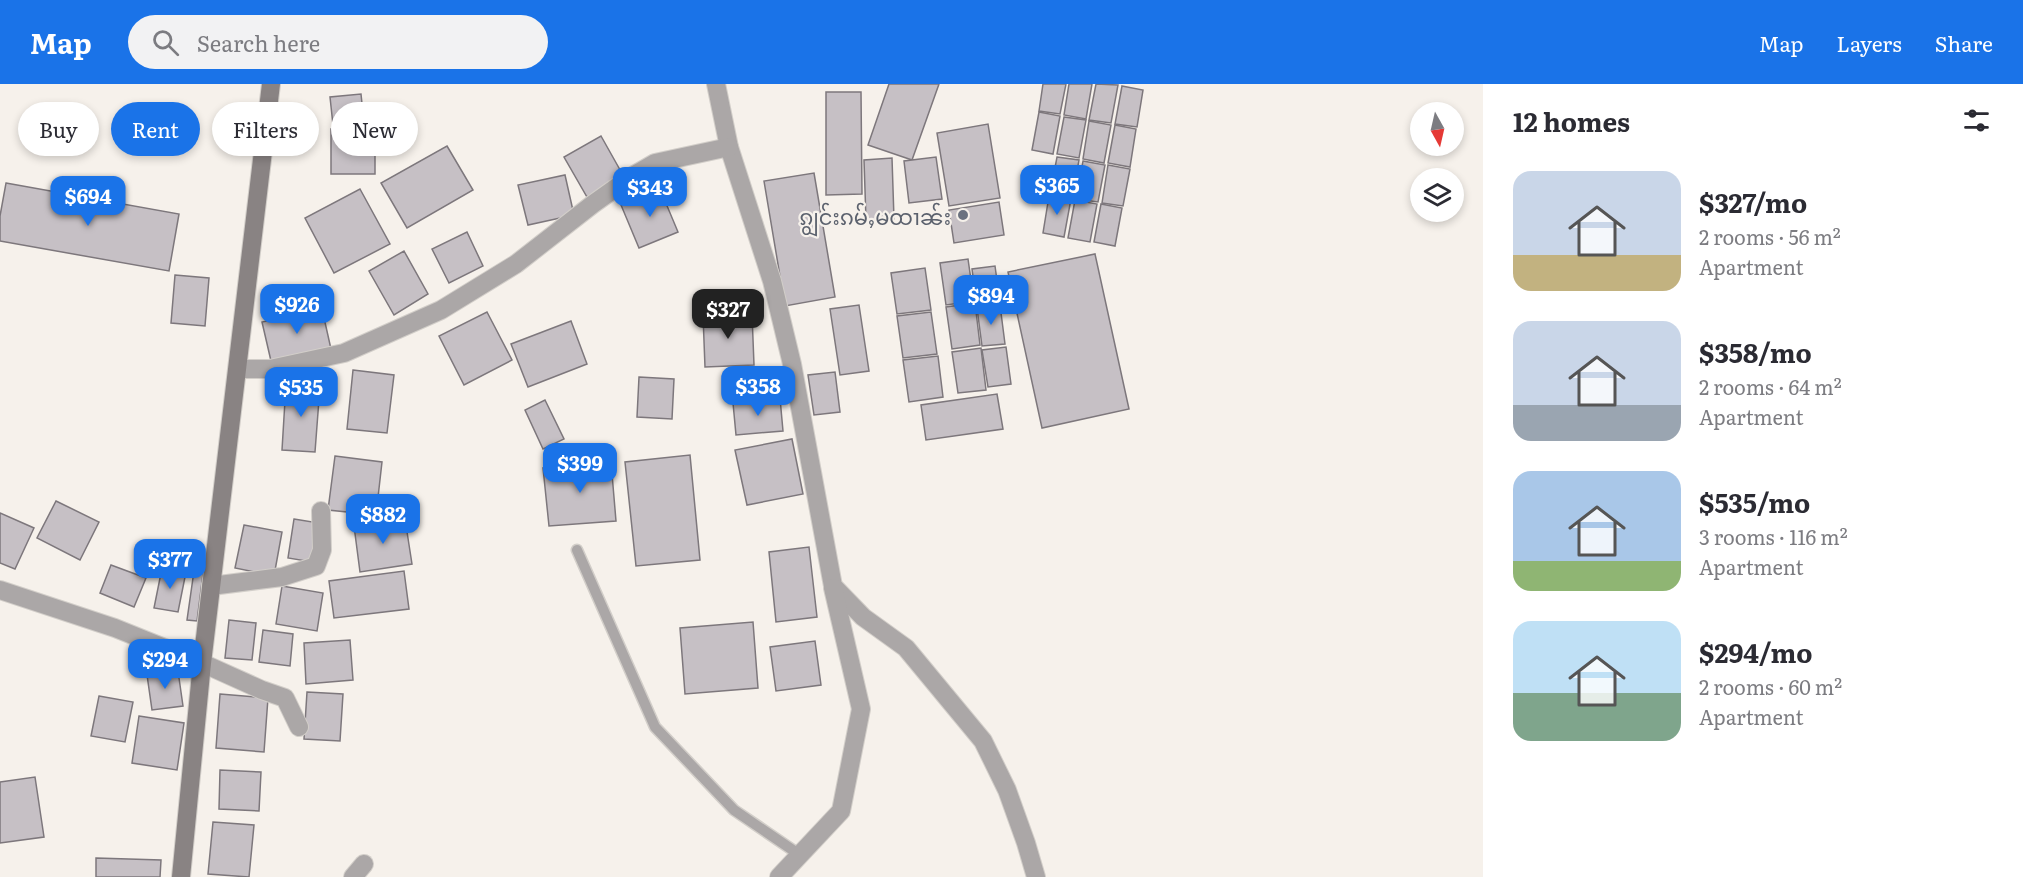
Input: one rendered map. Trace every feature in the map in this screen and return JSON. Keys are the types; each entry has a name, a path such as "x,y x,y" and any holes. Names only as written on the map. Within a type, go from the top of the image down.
{"street":[{"path":"181,877 202,663 271,84"},
{"path":"716,84 729,147 771,281 792,364 833,586 861,709 841,811 779,877"},
{"path":"238,369 270,369 344,353 366,344 441,309 516,264 612,191 655,163 729,147"},
{"path":"212,586 282,577 316,566 322,550 321,511"},
{"path":"833,586 863,617 906,648 983,741 1007,790 1026,843 1035,877"},
{"path":"0,590 115,628 285,698 299,727"}],"lane":[{"path":"577,550 655,727 734,810 800,855"}],"building":[{"path":"889,84 939,84 912,160 868,145"},
{"path":"1043,84 1066,84 1060,114 1039,111"},
{"path":"1069,84 1092,84 1086,119 1064,115"},
{"path":"1096,84 1118,85 1111,123 1089,120"},
{"path":"1122,86 1143,90 1137,127 1115,124"},
{"path":"826,92 861,92 862,194 826,195"},
{"path":"361,94 362,102 331,102 331,106 330,97"},
{"path":"1039,112 1060,116 1053,154 1032,150"},
{"path":"1064,117 1086,120 1079,158 1057,154"},
{"path":"1089,121 1111,125 1104,163 1083,159"},
{"path":"988,124 1000,198 949,206 937,133"},
{"path":"1115,125 1136,129 1130,167 1108,163"},
{"path":"601,136 624,177 587,197 564,157"},
{"path":"447,146 473,190 407,228 381,183"},
{"path":"331,156 375,156 375,174 331,174"},
{"path":"936,157 942,199 909,203 904,161"},
{"path":"1057,157 1079,160 1072,198 1050,194"},
{"path":"892,158 894,219 866,220 864,160"},
{"path":"1083,161 1105,165 1098,202 1076,199"},
{"path":"1108,165 1130,169 1123,206 1102,203"},
{"path":"814,173 835,297 785,306 764,181"},
{"path":"565,175 574,215 528,225 518,185"},
{"path":"6,183 179,214 169,271 0,241 0,216"},
{"path":"360,189 390,244 334,273 305,218"},
{"path":"660,189 678,232 639,248 621,205"},
{"path":"1049,196 1071,199 1064,237 1043,233"},
{"path":"1075,200 1097,204 1090,242 1068,238"},
{"path":"999,202 1004,235 954,243 949,210"},
{"path":"1101,204 1122,208 1115,246 1094,242"},
{"path":"467,232 483,266 449,283 432,249"},
{"path":"404,251 428,294 394,315 369,271"},
{"path":"1095,254 1129,409 1042,428 1008,272"},
{"path":"968,259 974,301 946,305 940,263"},
{"path":"995,266 1000,302 977,305 972,269"},
{"path":"925,268 931,310 897,314 891,273"},
{"path":"175,275 209,278 205,326 171,323"},
{"path":"975,303 980,345 952,349 946,307"},
{"path":"859,305 869,371 840,375 830,309"},
{"path":"1000,305 1005,344 982,346 977,308"},
{"path":"322,309 331,349 271,361 262,322"},
{"path":"487,312 512,360 464,385 439,336"},
{"path":"931,312 937,354 903,358 897,316"},
{"path":"752,314 754,365 705,367 703,315"},
{"path":"571,321 587,364 528,387 511,344"},
{"path":"1006,347 1011,384 988,387 982,350"},
{"path":"981,348 986,390 958,393 952,352"},
{"path":"938,356 943,397 909,402 903,360"},
{"path":"353,370 394,375 387,433 347,429"},
{"path":"835,372 840,412 814,415 808,375"},
{"path":"639,377 674,379 672,419 637,417"},
{"path":"286,384 320,386 315,452 282,450"},
{"path":"997,394 1003,429 926,440 921,405"},
{"path":"780,398 783,431 736,435 733,403"},
{"path":"545,400 564,439 543,449 525,410"},
{"path":"792,439 803,494 747,505 735,450"},
{"path":"690,455 700,560 636,566 625,462"},
{"path":"335,456 382,462 376,515 328,510"},
{"path":"611,462 616,521 549,526 543,468"},
{"path":"56,501 99,522 80,560 37,538"},
{"path":"0,513 34,528 15,569 0,563"},
{"path":"294,519 319,523 312,562 288,558"},
{"path":"405,519 412,564 360,572 354,526"},
{"path":"244,525 282,532 274,576 235,568"},
{"path":"809,547 817,617 776,622 769,552"},
{"path":"195,564 204,566 197,621 187,620"},
{"path":"111,565 146,578 134,607 100,593"},
{"path":"162,568 186,572 178,612 154,608"},
{"path":"404,571 409,609 334,618 329,581"},
{"path":"282,586 323,593 317,631 276,624"},
{"path":"229,620 256,623 252,660 225,658"},
{"path":"753,622 758,688 685,694 680,628"},
{"path":"263,630 293,634 290,666 259,662"},
{"path":"350,640 353,680 306,684 304,643"},
{"path":"815,641 821,685 776,691 770,647"},
{"path":"178,671 183,706 152,710 147,675"},
{"path":"307,692 343,694 340,741 304,739"},
{"path":"220,694 268,698 264,752 216,748"},
{"path":"99,696 133,702 125,742 91,736"},
{"path":"139,716 184,723 177,770 132,763"},
{"path":"220,770 261,772 259,811 219,809"},
{"path":"35,777 44,837 0,843 0,782"},
{"path":"213,822 254,825 249,877 208,874"},
{"path":"96,858 161,860 160,877 96,877"}],"place":[{"name":"ၵျွင်းၵမ်ႇမထၢၼ်း","path":"963,215"}]}
